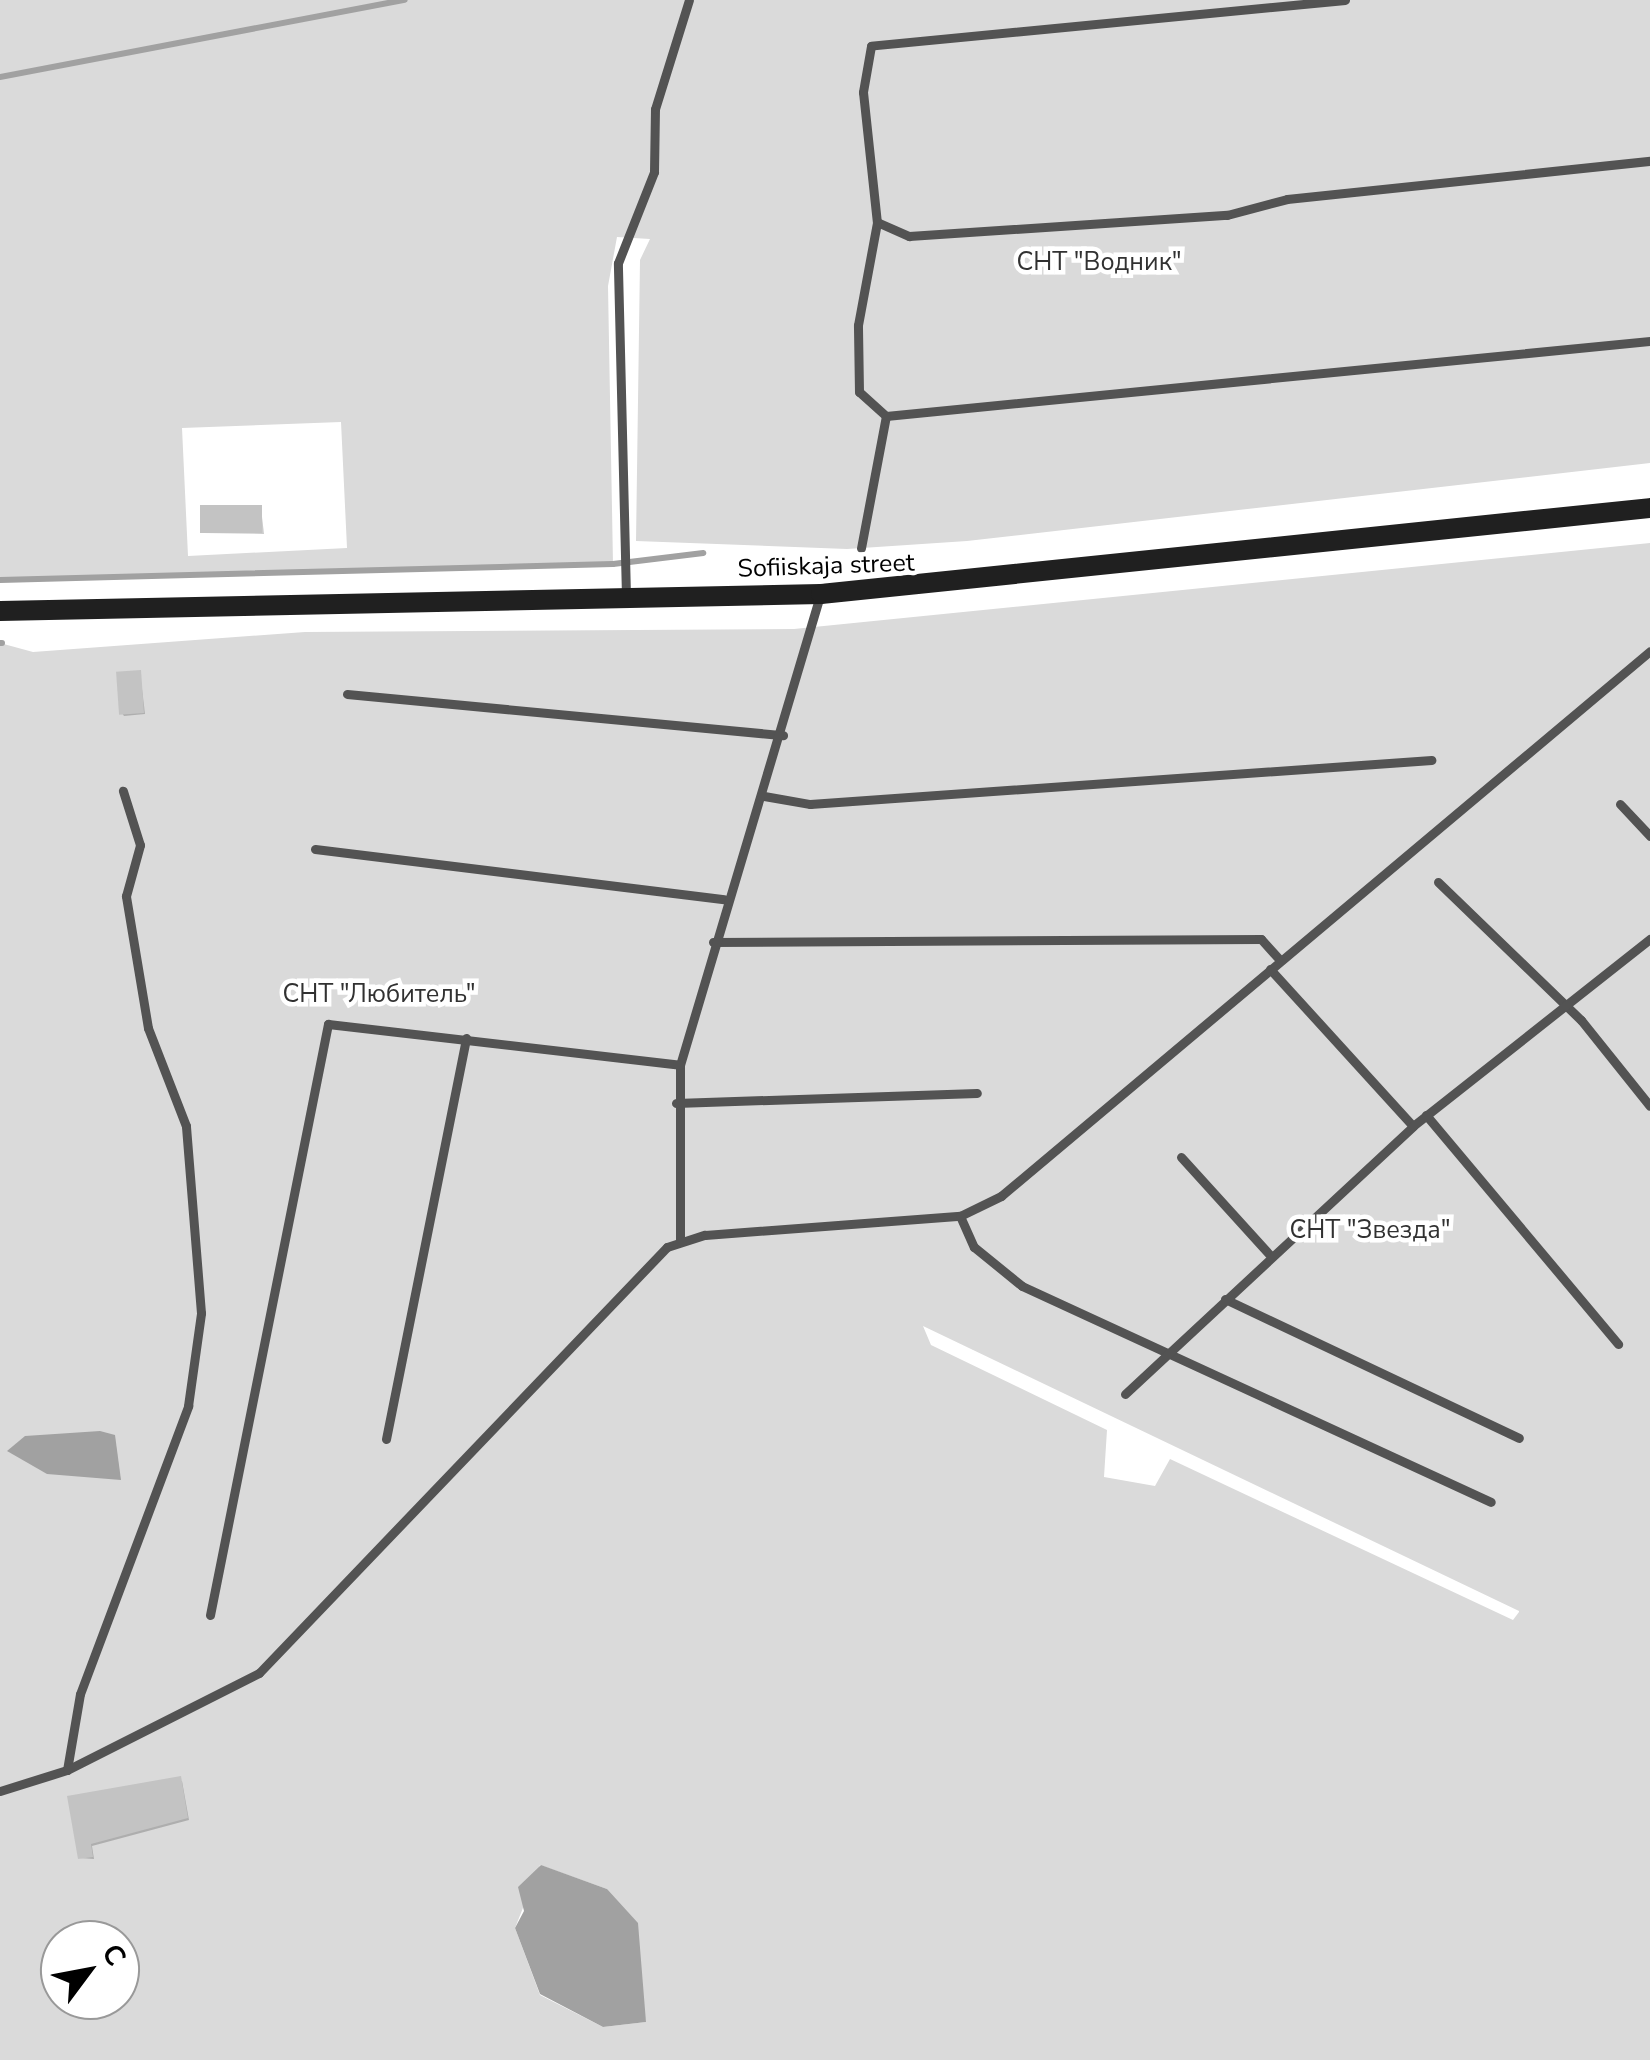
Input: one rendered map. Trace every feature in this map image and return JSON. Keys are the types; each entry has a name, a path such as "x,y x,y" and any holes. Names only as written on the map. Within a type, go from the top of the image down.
{"main road":[{"name":"Sofiiskaja street","path":"0,611 820,594 1650,508"}],"lane":[{"path":"626,596 618,263 654,172 655,109 689,0"},
{"path":"1345,0 872,46 862,92 877,222 858,325 859,392 886,416 1650,341"},
{"path":"877,222 909,236 1227,215 1287,199 1650,162"},
{"path":"861,548 886,416"},
{"path":"680,1240 676,1103 680,1065 724,899 764,796 820,594"},
{"path":"0,1790 68,1770 259,1673 642,1266 680,1240 960,1216 1001,1196 1650,651"},
{"path":"347,694 783,735"},
{"path":"764,796 810,804 1431,760"},
{"path":"68,1770 80,1694 188,1406 200,1313 186,1126 148,1028 126,896 140,845 123,791"},
{"path":"1620,804 1650,836"},
{"path":"315,848 724,899"},
{"path":"1438,882 1562,1008 1650,1106"},
{"path":"713,942 1261,939 1280,960"},
{"path":"1125,1394 1166,1350 1412,1126 1650,939"},
{"path":"1270,969 1412,1126"},
{"path":"210,1615 328,1024 680,1065"},
{"path":"386,1439 466,1038"},
{"path":"676,1103 977,1093"},
{"path":"1426,1116 1618,1344"},
{"path":"1181,1157 1269,1254"},
{"path":"960,1216 974,1247 1022,1286 1491,1502"},
{"path":"1225,1299 1519,1438"}],"green space":[{"name":"СНТ \"Водник\"","path":"0,0 1650,0 1650,463 967,541 847,549 636,541 640,260 650,239 617,237 608,286 613,564 0,580","holes":["341,422 347,548 188,556 182,428"]},
{"path":"1650,543 1650,2060 0,2060 0,643 33,652 305,632 794,629","holes":["923,1326 1519,1611 1513,1620 1170,1459 1155,1486 1104,1477 1107,1430 931,1345","540,1865 607,1889 646,2022 603,2027 540,1995 515,1928"]}],"shaded area":[{"path":"100,1431 115,1435 121,1480 47,1474 7,1451 25,1436"},
{"path":"541,1865 607,1889 638,1923 646,2022 603,2027 540,1994 515,1928 524,1911 518,1887"}],"building":[{"path":"200,505 262,505 262,533 200,533"},
{"path":"141,670 144,713 119,715 116,672"},
{"path":"181,1776 188,1818 91,1844 93,1857 78,1859 67,1796"}],"waterway":[{"path":"0,77 405,0"},
{"path":"0,580 613,564 703,553"}],"park label":[{"name":"СНТ \"Любитель\"","path":"379,994"},
{"name":"СНТ \"Звезда\"","path":"1370,1230"}]}
